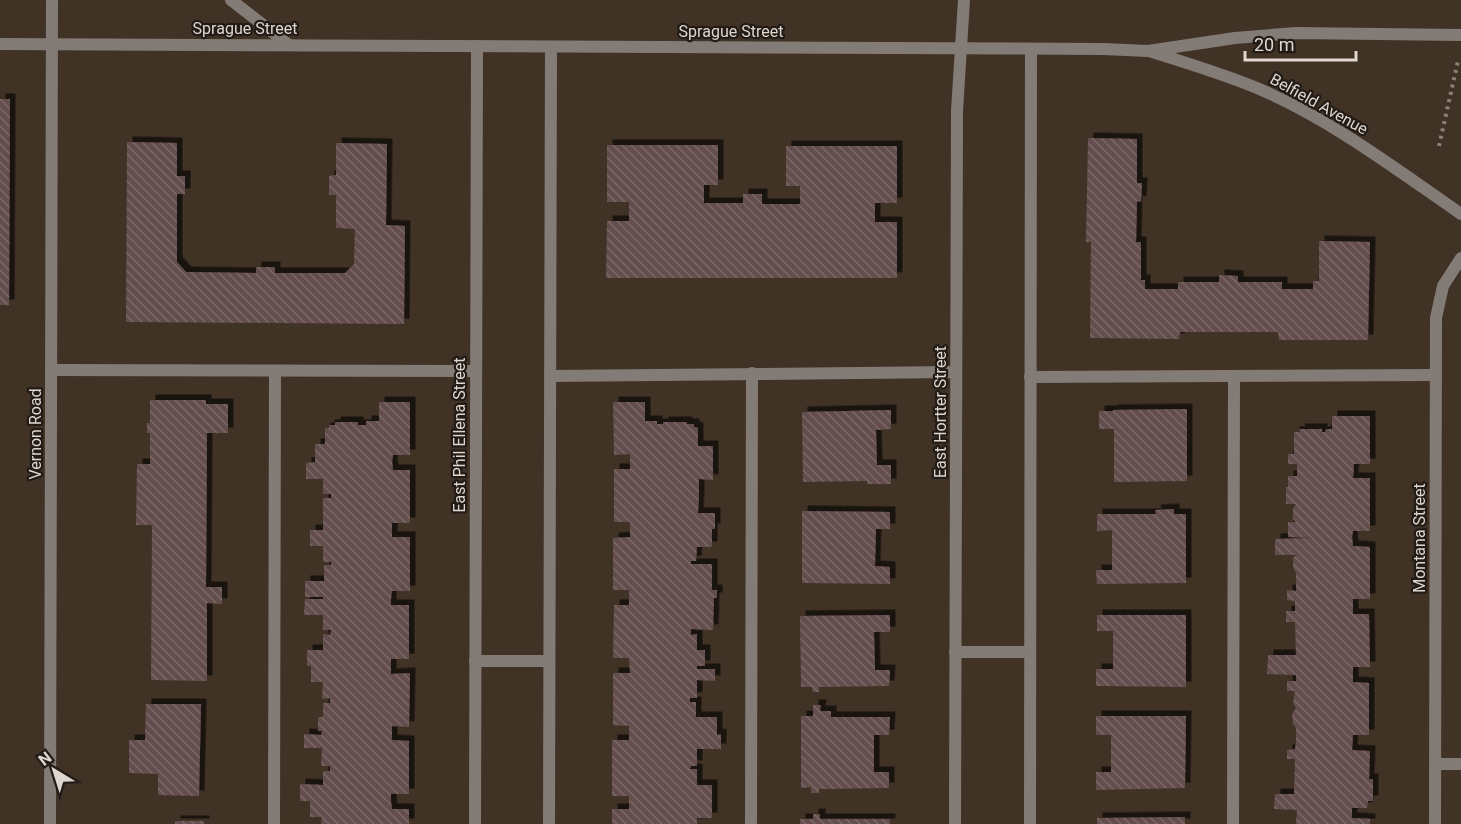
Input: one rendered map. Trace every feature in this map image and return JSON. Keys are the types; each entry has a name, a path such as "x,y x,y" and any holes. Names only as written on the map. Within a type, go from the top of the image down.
{"street":[{"name":"Vernon Road","path":"50,824 52,0"},
{"path":"231,0 289,45"},
{"name":"East Hortter Street","path":"955,824 957,111 964,0"},
{"name":"Sprague Street","path":"0,44 1148,51 1296,33 1461,35"},
{"name":"East Phil Ellena Street","path":"475,824 477,46"},
{"path":"549,824 551,46"},
{"path":"1030,824 1031,49"},
{"name":"Belfield Avenue","path":"1148,51 1207,69 1258,89 1309,114 1461,214"},
{"name":"Montana Street","path":"1436,824 1437,318 1443,286 1461,258"},
{"path":"51,370 476,371"},
{"path":"274,824 275,371"},
{"path":"550,376 956,372"},
{"path":"751,824 752,374"},
{"path":"1030,376 1436,375"},
{"path":"1233,824 1234,376"},
{"path":"955,652 1030,652"},
{"path":"475,661 549,661"},
{"path":"1436,764 1461,764"}],"path":[{"path":"1439,146 1458,61"}],"building":[{"path":"0,99 10,99 9,305 0,305"},
{"path":"1088,138 1137,139 1137,183 1142,183 1141,202 1137,201 1136,242 1141,242 1141,280 1145,280 1145,289 1178,289 1178,282 1219,282 1219,275 1238,276 1238,282 1282,282 1282,289 1313,289 1313,281 1319,281 1319,241 1370,242 1368,340 1279,340 1278,332 1180,332 1179,339 1090,338 1091,242 1086,242"},
{"path":"127,142 177,143 177,176 185,176 185,194 177,194 177,262 186,272 256,273 256,267 275,267 275,273 345,273 354,264 355,229 336,228 336,195 329,195 329,176 336,175 336,143 387,144 386,225 405,226 404,324 126,322"},
{"path":"607,145 718,145 718,185 704,185 704,203 743,203 743,194 762,194 762,204 800,204 800,186 786,186 786,146 897,146 897,203 875,203 875,222 897,222 897,278 606,278 607,221 629,221 629,202 607,202"},
{"path":"150,400 206,400 206,404 228,404 228,433 207,433 206,587 222,587 222,604 207,603 207,681 151,680 152,525 136,525 137,464 150,464 150,433 147,433 147,423 150,423"},
{"path":"379,402 410,402 410,455 393,455 392,462 393,470 410,470 410,523 392,523 392,537 410,537 410,591 392,591 391,599 391,605 409,605 409,659 391,659 391,674 410,673 409,727 392,726 392,740 409,741 409,794 391,794 391,801 392,809 409,809 409,824 321,824 322,817 310,817 310,801 300,801 300,784 323,785 323,771 330,771 330,766 321,766 322,748 304,748 304,734 321,735 322,731 318,731 318,717 323,717 323,703 330,703 330,698 322,699 323,682 311,682 311,666 307,666 307,650 323,650 323,634 330,635 331,630 323,630 323,615 304,615 305,599 323,599 323,597 305,597 305,581 324,581 324,565 331,565 331,562 323,562 323,546 310,546 310,530 323,530 323,498 331,498 331,494 323,494 323,479 306,479 306,463 315,462 315,444 325,444 325,428 335,425 335,422 358,422 358,425 366,425 366,421 379,421"},
{"path":"613,402 645,402 645,421 657,421 657,424 687,422 687,424 694,424 694,427 698,428 698,446 713,446 713,480 699,479 698,513 715,513 712,547 697,547 696,561 691,561 691,564 712,564 712,590 717,590 717,598 714,598 713,630 691,629 691,635 697,634 697,650 705,650 705,666 697,666 697,669 715,669 715,681 697,680 697,698 690,698 690,702 696,702 696,717 717,717 717,735 721,734 721,749 697,749 697,766 691,766 690,769 697,769 697,785 712,785 712,818 697,818 697,824 612,824 612,809 629,809 629,796 612,796 612,740 629,740 629,726 613,725 613,673 630,673 629,658 613,658 614,605 629,605 629,590 613,590 613,538 630,537 630,522 614,522 614,469 630,469 630,454 614,455"},
{"path":"1187,409 1187,481 1114,482 1114,429 1099,429 1099,411"},
{"path":"891,410 891,429 876,430 877,465 891,465 891,484 867,484 867,481 803,482 802,412"},
{"path":"1332,416 1370,416 1370,464 1354,464 1353,478 1370,478 1370,531 1353,531 1352,537 1353,546 1370,547 1370,599 1353,599 1353,614 1369,614 1370,667 1353,667 1353,682 1369,683 1369,735 1353,735 1352,750 1370,751 1369,779 1373,779 1373,801 1368,801 1367,808 1352,808 1352,818 1370,819 1370,824 1296,824 1297,810 1274,809 1275,794 1294,794 1295,759 1287,759 1287,750 1295,749 1296,741 1296,728 1292,714 1296,708 1293,703 1295,691 1287,691 1287,681 1296,681 1296,675 1267,674 1268,655 1296,655 1295,622 1286,622 1286,611 1295,611 1295,601 1287,600 1287,590 1296,591 1293,558 1296,555 1275,555 1275,539 1314,538 1288,537 1288,522 1296,522 1293,519 1293,509 1296,504 1286,504 1286,487 1288,487 1288,476 1297,476 1297,464 1288,464 1288,454 1294,454 1294,432 1300,432 1299,429 1322,429 1322,432 1325,432 1326,429 1332,429"},
{"path":"1174,509 1174,514 1186,514 1186,583 1097,584 1096,570 1112,570 1112,530 1097,531 1097,514 1156,514 1155,510"},
{"path":"802,511 890,512 890,529 876,529 875,566 890,567 890,584 802,583"},
{"path":"890,615 890,632 874,632 875,670 890,670 889,686 819,687 819,692 813,692 812,687 801,687 800,616"},
{"path":"1097,615 1186,615 1186,687 1096,686 1096,669 1113,669 1113,631 1097,631"},
{"path":"146,704 201,704 199,796 158,795 158,774 129,773 129,740 145,740"},
{"path":"813,705 821,705 820,711 831,711 831,717 890,717 889,735 874,735 874,772 889,772 889,788 819,789 819,793 811,793 811,787 801,788 801,716 813,716"},
{"path":"1096,716 1186,716 1185,788 1096,790 1096,772 1111,772 1111,735 1096,735"},
{"path":"813,814 820,814 820,819 890,819 890,824 800,824 800,819 813,819"},
{"path":"1185,817 1185,824 1097,824 1097,818"},
{"path":"175,821 204,821 204,824 175,824"}]}
